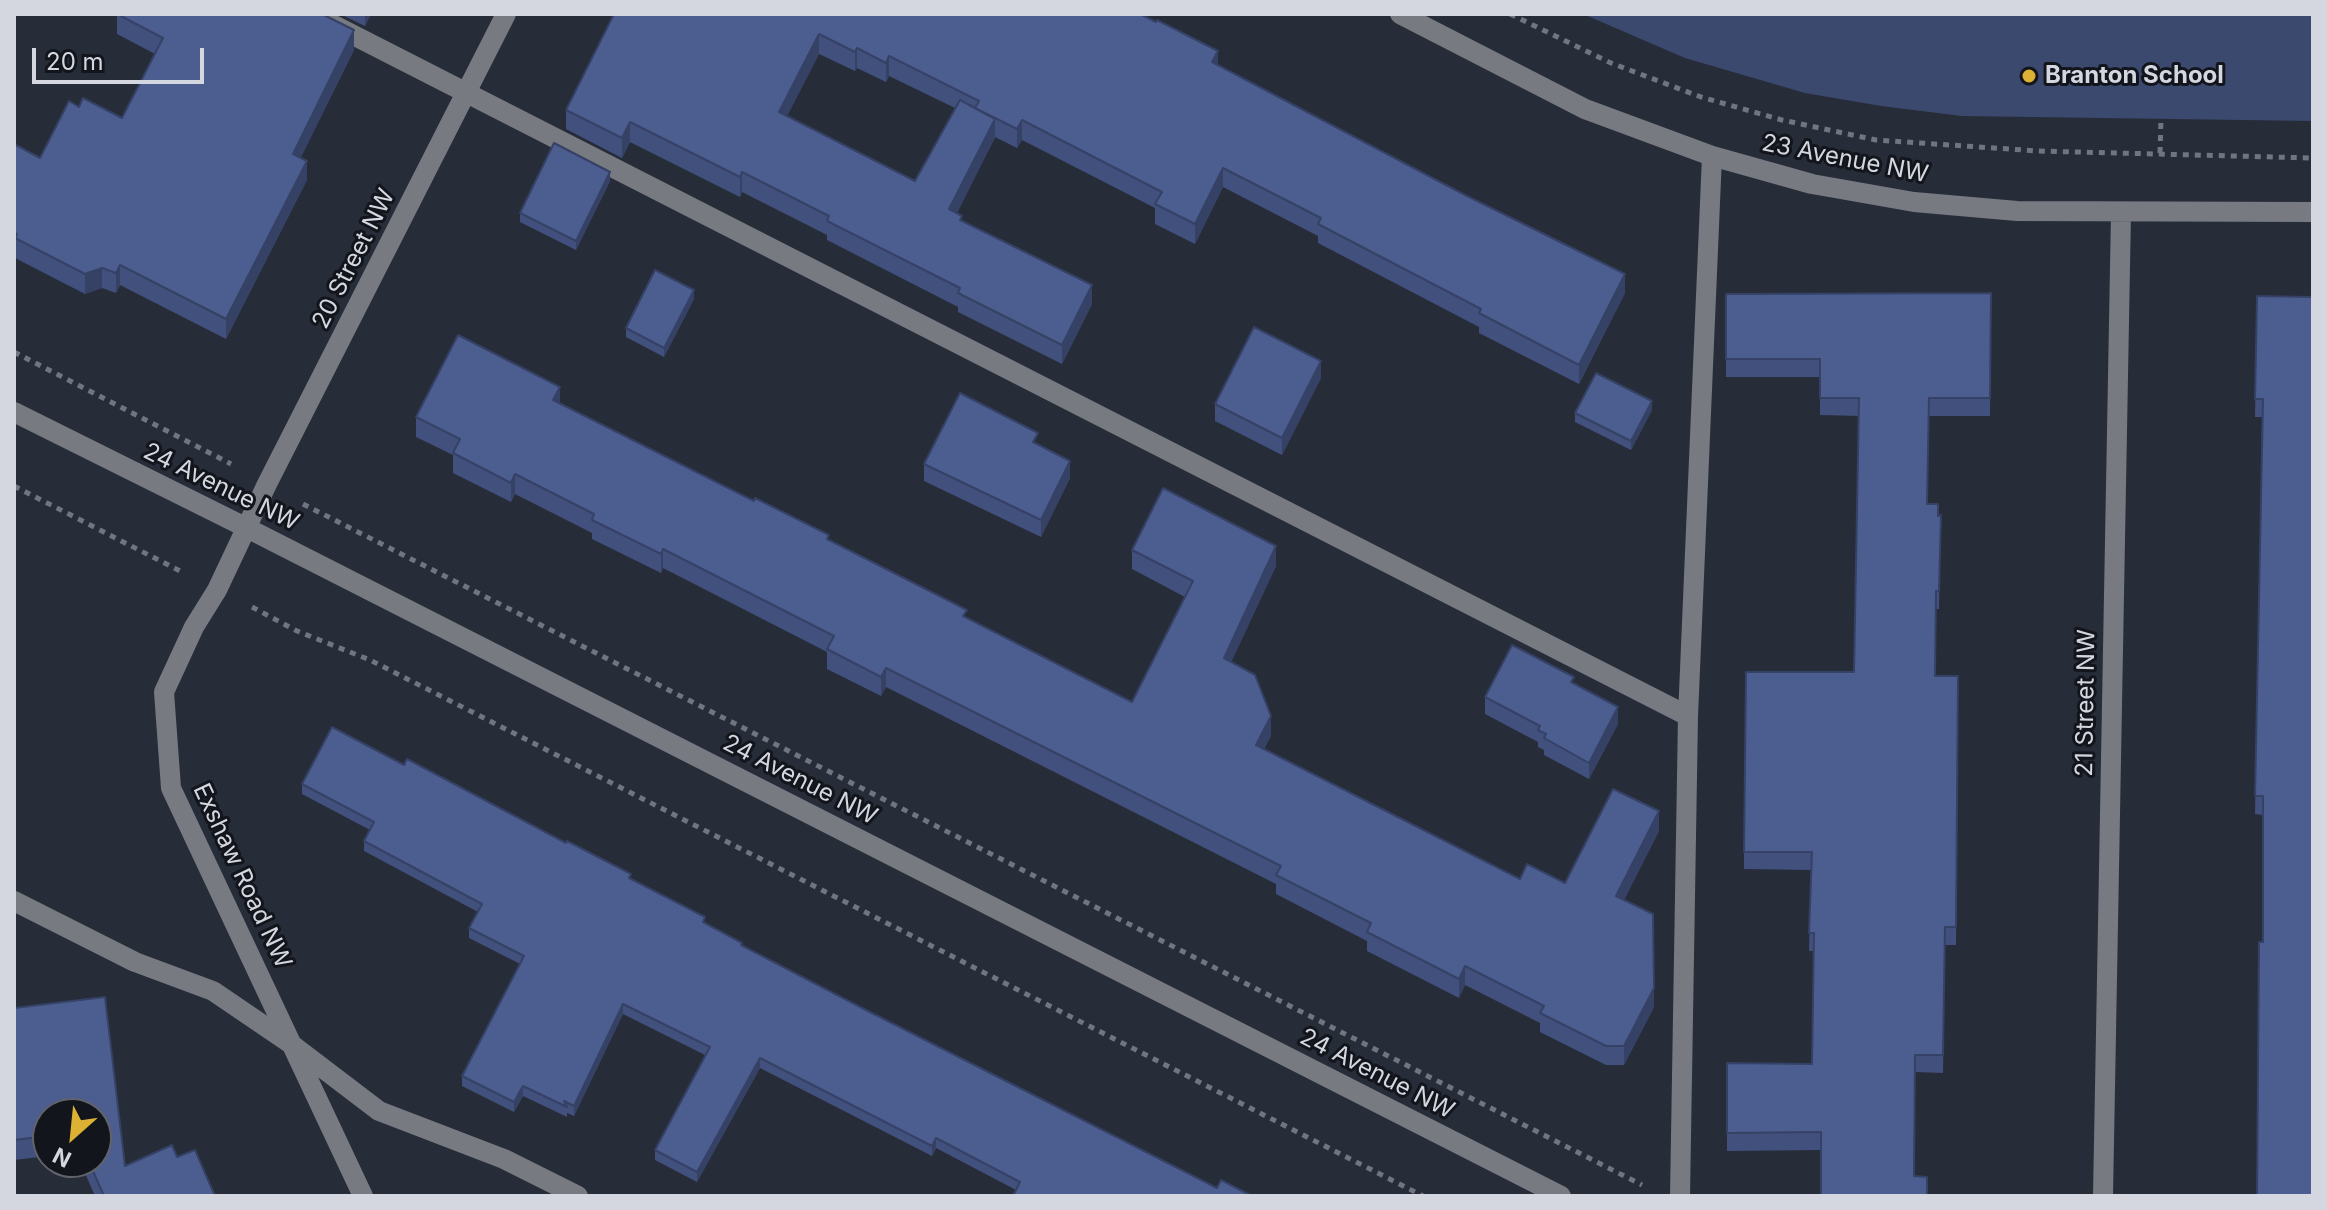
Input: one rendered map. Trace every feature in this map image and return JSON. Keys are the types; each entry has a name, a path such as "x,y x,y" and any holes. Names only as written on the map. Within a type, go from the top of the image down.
{"street":[{"path":"312,14 1688,716"},
{"name":"20 Street NW","path":"247,528 506,14"},
{"name":"23 Avenue NW","path":"1400,14 1585,109 1712,156 1812,184 1914,202 2017,211 2313,212"},
{"path":"1680,1196 1688,716 1712,156"},
{"name":"21 Street NW","path":"2103,1196 2121,212"},
{"name":"24 Avenue NW","path":"14,412 1561,1196"},
{"name":"Exshaw Road NW","path":"247,528 217,590 194,627 164,692 171,788 363,1196"},
{"path":"14,901 135,962 213,991 291,1044 379,1111 504,1159 578,1196"}],"path":[{"path":"1510,14 1611,63 1701,97 1782,120 1876,140 2038,151 2313,158"},
{"path":"2160,153 2161,119"},
{"path":"14,352 218,457"},
{"path":"14,486 176,569"},
{"path":"335,521 1650,1189"},
{"path":"257,610 297,631 370,660 1423,1196"}],"shaded area":[{"name":"Branton School","path":"1583,14 2313,14 2313,121 1962,116 1881,106 1805,93 1685,58"}],"building":[{"path":"117,14 322,14 354,30 293,154 307,161 226,319 120,265 116,273 102,268 85,274 15,238 14,144 40,158 69,101 79,107 83,98 122,118 163,38"},
{"path":"614,14 1140,14 1218,51 1212,62 1465,195 1625,274 1579,365 1479,313 1481,309 1318,224 1321,218 1223,168 1195,224 1155,204 1162,192 1022,120 1017,129 975,108 979,101 889,56 886,63 819,34 779,112 915,181 960,100 995,119 949,209 962,216 960,220 1092,285 1062,345 958,293 960,288 827,221 829,216 742,172 740,177 630,122 622,138 566,110"},
{"path":"554,143 610,172 576,241 520,213"},
{"path":"655,270 694,290 664,348 626,328"},
{"path":"1991,293 1990,398 1929,398 1927,504 1938,504 1938,516 1941,515 1935,676 1958,676 1956,927 1945,927 1943,1055 1915,1055 1914,1176 1927,1177 1927,1196 1821,1196 1821,1132 1727,1133 1727,1063 1812,1064 1814,933 1809,933 1812,852 1744,852 1746,672 1854,672 1859,398 1820,398 1820,359 1726,359 1726,294"},
{"path":"2257,296 2313,297 2313,1196 2257,1196 2263,796 2255,796 2263,399 2255,399"},
{"path":"1254,327 1321,361 1282,438 1215,404"},
{"path":"458,335 560,387 553,400 754,501 755,498 829,535 827,539 967,610 963,616 1132,702 1193,581 1132,550 1163,488 1276,546 1224,658 1255,675 1271,716 1256,745 1520,879 1527,864 1565,883 1613,789 1659,811 1616,896 1653,914 1654,988 1624,1046 1606,1046 1540,1013 1544,1006 1465,966 1459,979 1367,932 1371,923 1276,875 1281,866 886,668 881,677 827,649 834,636 663,549 661,554 592,520 594,514 515,474 511,483 453,453 460,439 416,417"},
{"path":"1596,373 1652,401 1631,441 1575,413"},
{"path":"960,393 1038,433 1033,442 1070,461 1041,520 924,464"},
{"path":"1512,645 1574,677 1571,682 1618,707 1589,763 1544,738 1546,734 1538,730 1540,726 1485,697"},
{"path":"332,727 404,765 407,759 631,874 629,878 705,917 703,922 741,945 866,1010 1217,1188 1221,1180 1252,1196 1013,1196 1020,1182 936,1138 932,1146 760,1058 697,1172 655,1150 710,1047 623,1004 574,1106 564,1101 567,1107 523,1086 514,1102 462,1076 524,956 469,928 482,904 364,841 374,822 302,784"},
{"path":"105,997 125,1166 172,1145 177,1157 195,1150 215,1196 104,1196 96,1178 112,1178 112,1098 32,1098 32,1138 14,1140 14,1008"}],"place":[{"name":"Branton School","path":"2029,76"}]}
